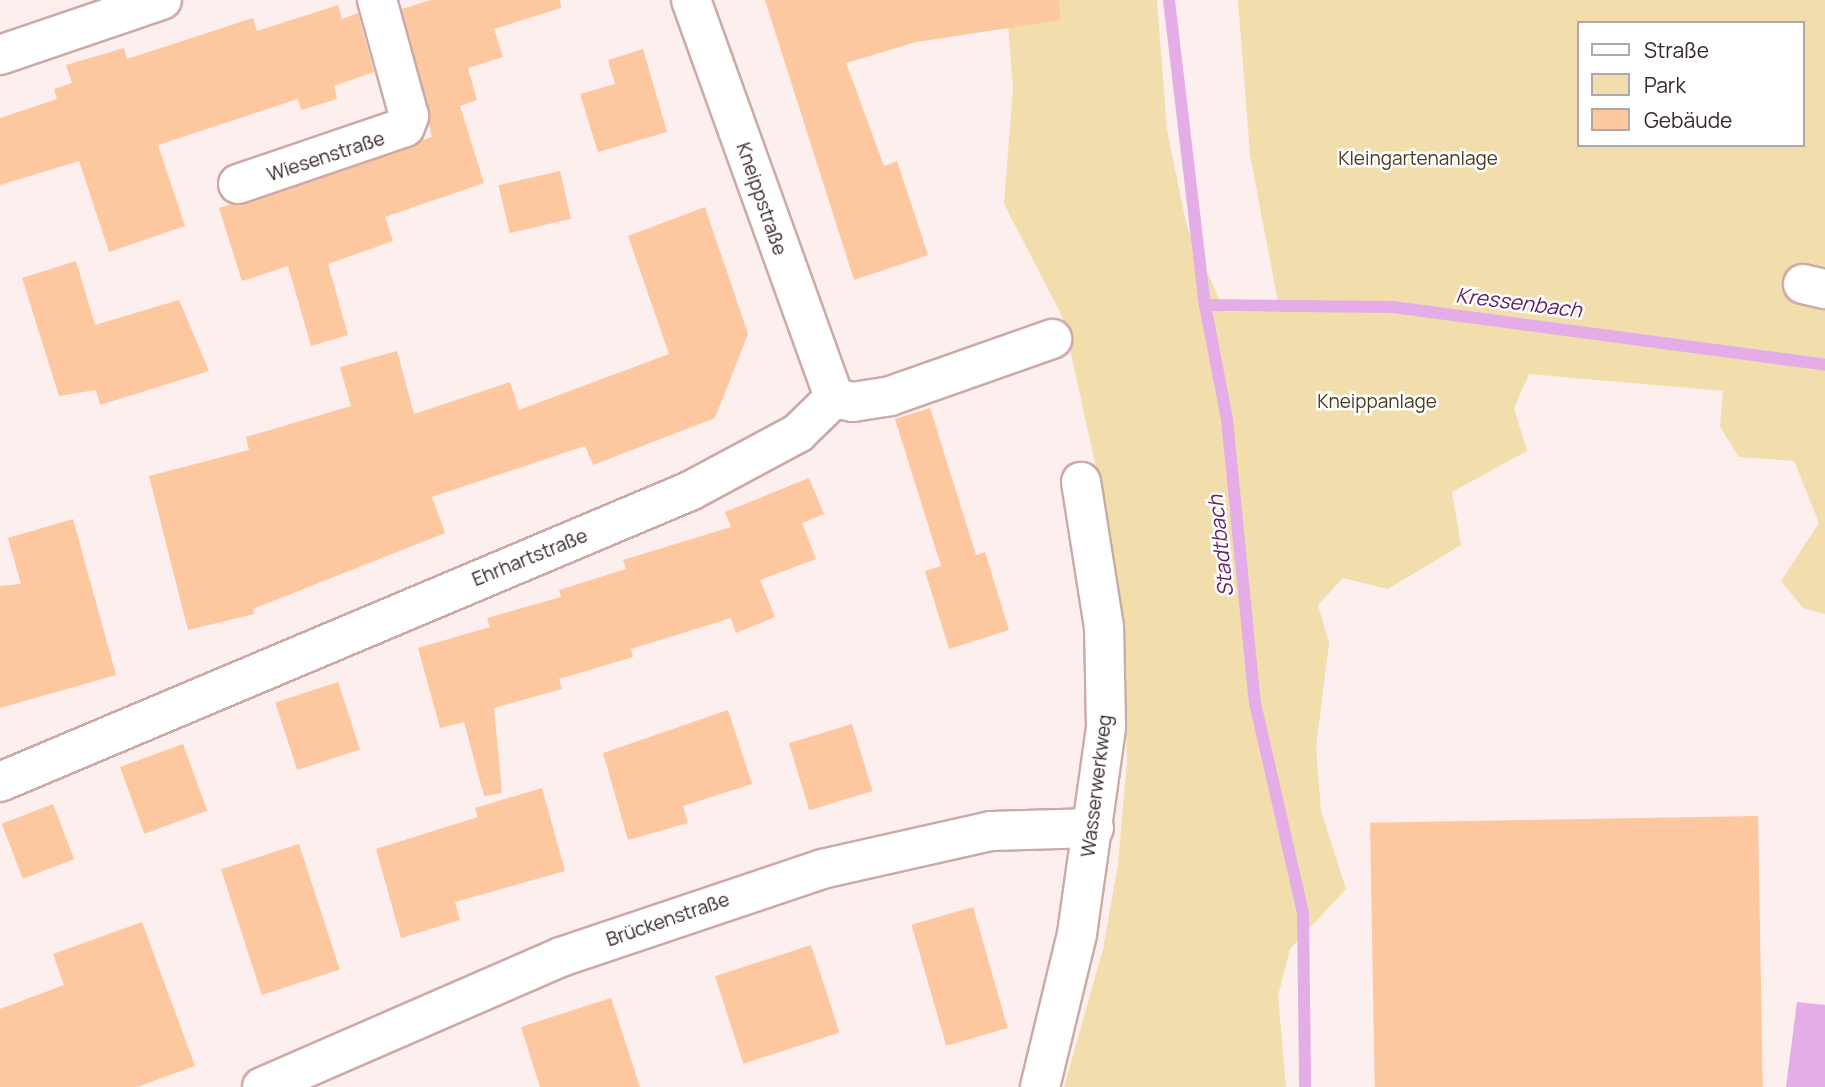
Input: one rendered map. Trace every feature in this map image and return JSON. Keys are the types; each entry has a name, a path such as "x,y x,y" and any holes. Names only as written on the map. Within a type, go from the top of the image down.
{"street":[{"path":"0,55 162,0"},
{"name":"Wiesenstraße","path":"238,184 405,127 409,116 377,0"},
{"name":"Kneippstraße","path":"691,0 834,398"},
{"path":"834,398 853,402 890,396 1052,340"},
{"name":"Ehrhartstraße","path":"0,782 690,491 798,433 834,398"},
{"name":"Wasserwerkweg","path":"1040,1087 1077,934 1094,828 1108,683 1096,548 1081,482"},
{"name":"Brückenstraße","path":"262,1087 561,957 822,869 991,831 1094,828"}],"green space":[{"path":"1006,0 1157,0 1167,130 1187,227 1225,312 1280,312 1250,155 1238,0 1825,0 1825,614 1803,608 1781,581 1819,523 1794,461 1739,457 1720,427 1723,391 1529,374 1514,408 1527,451 1452,492 1461,545 1388,589 1343,578 1318,605 1329,643 1316,747 1321,811 1346,889 1290,949 1278,996 1286,1087 1064,1087 1103,949 1118,864 1127,760 1124,668 1111,535 1063,318 1004,204 1013,88"}],"shaded area":[{"path":"1797,1002 1825,1005 1825,1087 1786,1087"}],"building":[{"path":"431,0 560,0 561,8 494,29 503,57 468,68 477,100 460,106 484,183 385,217 393,241 328,264 348,335 311,346 288,266 242,281 219,208 432,137 402,9"},
{"path":"765,0 1059,0 1061,20 916,42 846,63 884,166 897,161 928,255 854,280"},
{"path":"338,5 342,19 358,13 374,72 334,86 337,99 301,110 298,99 158,145 185,226 109,252 79,161 0,185 0,118 57,99 54,89 72,83 66,65 124,48 127,59 253,18 257,31"},
{"path":"643,49 667,132 598,152 580,94 615,84 608,60"},
{"path":"560,171 571,219 510,233 499,185"},
{"path":"705,207 748,334 715,418 593,465 585,446 432,497 445,533 253,609 254,614 188,630 149,476 249,450 246,437 351,406 340,367 397,351 414,414 510,382 519,410 669,354 628,236"},
{"path":"76,261 95,325 179,300 209,371 100,405 96,390 59,396 22,278"},
{"path":"930,408 976,555 985,552 1009,630 949,649 925,571 941,566 895,419"},
{"path":"809,478 824,514 802,523 816,559 760,580 775,617 736,633 731,618 631,649 633,657 559,679 562,689 494,708 502,793 484,796 464,722 440,728 418,648 490,627 487,618 561,597 559,590 626,569 623,560 731,527 725,512"},
{"path":"73,519 116,675 0,708 0,586 21,584 8,538"},
{"path":"338,682 360,750 297,770 275,702"},
{"path":"728,710 752,784 683,806 688,823 628,840 603,753"},
{"path":"852,724 872,791 809,810 789,743"},
{"path":"183,744 207,811 144,834 120,767"},
{"path":"542,788 565,871 455,902 460,920 401,938 376,849 478,817 475,808"},
{"path":"53,804 74,859 23,879 2,824"},
{"path":"1758,816 1763,1087 1375,1087 1370,823"},
{"path":"299,844 340,970 262,995 221,869"},
{"path":"973,907 1008,1028 946,1046 911,925"},
{"path":"142,922 195,1066 137,1087 0,1087 0,1009 64,985 53,954"},
{"path":"811,945 839,1032 743,1064 715,976"},
{"path":"611,998 640,1087 540,1087 521,1027"}],"waterway":[{"name":"Stadtbach","path":"1169,0 1205,305 1227,419 1255,703 1303,913 1305,1087"},
{"name":"Kressenbach","path":"1205,305 1393,307 1825,365"}],"park label":[{"name":"Kleingartenanlage","path":"1418,159"},
{"name":"Kneippanlage","path":"1377,402"}]}
